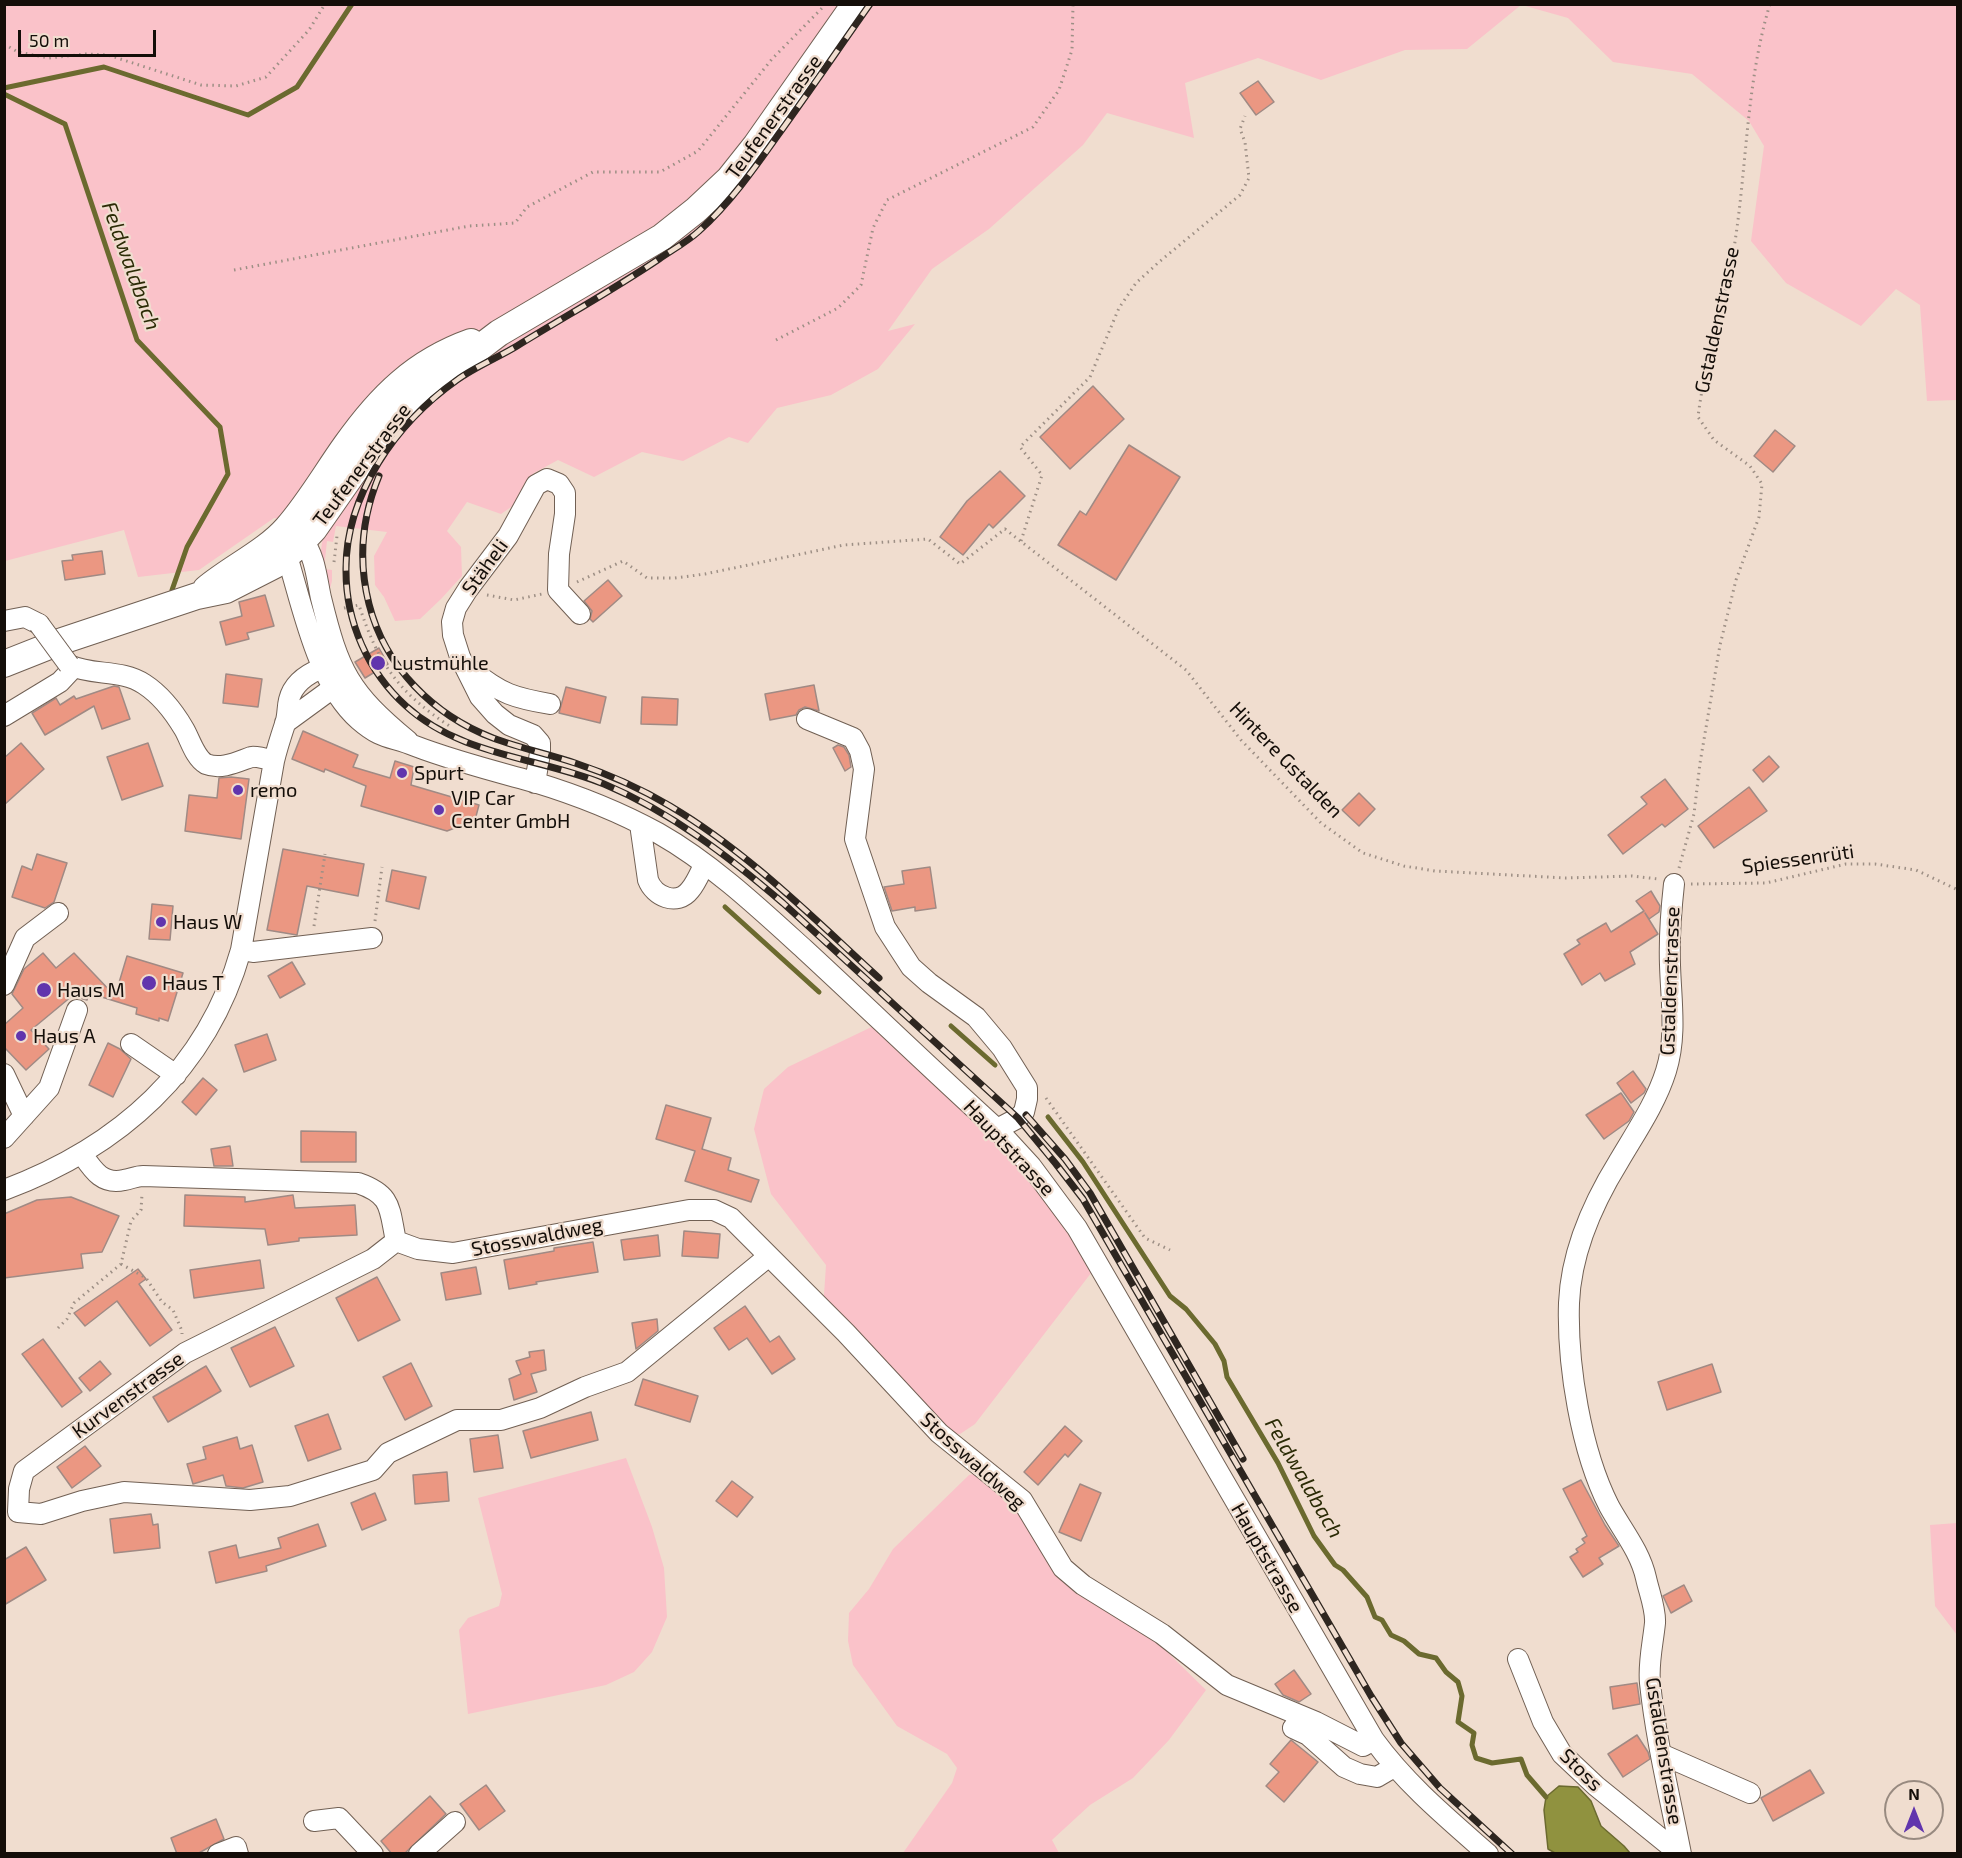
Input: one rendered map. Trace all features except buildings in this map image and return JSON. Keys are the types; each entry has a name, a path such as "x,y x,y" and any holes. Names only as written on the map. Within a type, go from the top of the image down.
{"main road":[{"name":"Teufenerstrasse","path":"290,543 303,509 362,423 399,383 413,371 451,350 499,333 662,237 696,210 729,179 756,145 855,4"},
{"path":"4,664 62,641 196,596 225,573 290,543"}],"street":[{"name":"Stäheli","path":"535,783 541,747 538,739 509,725 495,714 480,697 468,674 453,635 452,622 456,608 508,536 536,485 547,479 559,484 565,493 558,590"},
{"path":"290,543 322,668"},
{"name":"Teufenerstrasse","path":"290,543 307,546 328,627 343,671 370,709 413,745"},
{"path":"558,590 580,614"},
{"path":"4,621 25,617 39,624 71,666 78,669 122,674 144,684 168,706 204,763 218,766 253,756 274,761"},
{"path":"4,716 60,682 71,666"},
{"path":"4,1190 82,1154 129,1122 153,1101 187,1062 215,1018 235,971 241,950 274,761 290,698 294,688 308,674 322,668 343,671 333,688 285,723"},
{"name":"Hauptstrasse","path":"322,668 350,711 378,735 605,806 675,843 777,924 997,1129 1031,1166 1077,1228 1374,1740 1394,1767 1421,1795 1488,1854"},
{"path":"468,674 473,671 489,684 516,698 550,704"},
{"path":"807,719 853,738 860,751 864,769 855,839 885,927 911,967 928,983 976,1017 1017,1070 1027,1088 1028,1100 1024,1112 1018,1119 997,1129"},
{"path":"640,824 648,880 650,886 659,895 669,899 686,894 704,865"},
{"name":"Gstaldenstrasse","path":"1674,884 1669,924 1673,1011 1666,1070 1648,1112 1593,1208 1576,1258 1569,1301 1570,1352 1578,1408 1589,1449 1609,1506 1631,1539 1646,1574 1653,1608 1655,1620 1650,1652 1650,1681 1661,1754 1681,1854"},
{"path":"4,985 25,938 58,913"},
{"path":"241,950 253,952 372,938"},
{"path":"4,1138 49,1088 77,1010"},
{"path":"130,1044 176,1075"},
{"path":"4,1074 24,1116"},
{"path":"82,1154 96,1174 109,1181 143,1176 358,1184 375,1189 387,1200 396,1241"},
{"name":"Stosswaldweg","path":"396,1241 418,1249 453,1253 689,1210 714,1210 731,1218 846,1333 939,1433 1022,1500 1063,1568 1083,1585 1162,1634 1227,1685 1316,1722 1363,1746 1374,1740"},
{"name":"Kurvenstrasse","path":"396,1241 373,1259 185,1353 24,1471 11,1517 41,1514 82,1501 124,1492 250,1500 290,1496 373,1470 388,1453 457,1420 501,1420 540,1408 585,1387 627,1372 769,1256"},
{"name":"Stoss","path":"1518,1659 1543,1722 1562,1754 1596,1786 1681,1854"},
{"path":"1293,1728 1308,1735 1344,1767 1360,1774 1377,1777 1394,1767"},
{"path":"1661,1754 1750,1793"},
{"path":"314,1821 339,1818 373,1854"},
{"path":"419,1854 455,1822"},
{"path":"218,1854 236,1847 238,1854"}],"path":[{"path":"4,44 18,52 49,58 86,54 108,55 201,85 236,86 266,77 309,30 325,4"},
{"path":"234,270 469,226 514,223 527,207 593,172 660,172 698,151 772,59 826,4"},
{"path":"776,340 838,308 861,285 873,228 887,200 1033,127 1059,90 1072,50 1073,4"},
{"name":"Gstaldenstrasse","path":"1674,884 1694,814 1700,763 1720,645 1736,580 1759,517 1762,484 1750,466 1714,440 1698,417 1733,248 1753,82 1770,4"},
{"path":"1021,542 1042,475 1020,447 1090,377 1119,308 1137,284 1221,208 1240,195 1249,178 1245,142 1240,129 1245,116"},
{"name":"Hintere Gstalden","path":"558,590 623,561 647,578 675,578 705,574 844,545 928,539 960,564 1005,529 1186,670 1241,740 1321,823 1363,853 1404,866 1435,871 1566,878 1632,876 1674,884"},
{"path":"334,566 338,532"},
{"path":"468,589 514,600 558,590"},
{"path":"339,609 359,605 375,648 397,682 424,709 451,727"},
{"path":"311,945 325,854"},
{"name":"Spiessenrüti","path":"1674,884 1766,883 1846,864 1875,864 1916,870 1958,890"},
{"path":"372,938 382,867"},
{"path":"1028,1100 1044,1096 1145,1238 1170,1250"},
{"path":"58,1328 67,1319 74,1303 121,1264 131,1221 141,1210 142,1192"},
{"path":"121,1264 146,1278 162,1302 173,1310 182,1331 180,1344 185,1353"}],"shaded area":[{"path":"5,5 1521,5 1467,49 1405,50 1321,80 1258,58 1185,83 1194,138 1107,113 1083,145 989,229 932,269 888,331 915,324 878,369 831,395 777,408 748,443 729,437 683,461 642,452 594,477 558,460 534,473 514,505 501,514 467,502 447,531 461,547 462,576 420,619 395,621 384,597 375,585 374,556 387,532 336,526 333,542 327,541 324,569 332,570 328,596 321,552 327,525 274,518 199,570 138,577 124,530 5,561"},
{"path":"1522,5 1957,5 1957,400 1927,401 1920,305 1896,289 1861,326 1786,283 1751,241 1764,146 1749,121 1692,74 1613,62 1568,18"},
{"path":"882,1022 997,1129 1098,1264 975,1424 960,1434 939,1433 823,1310 826,1265 771,1194 754,1129 764,1089 788,1067"},
{"path":"626,1458 652,1527 664,1568 667,1617 652,1652 634,1672 606,1685 468,1714 459,1630 468,1618 499,1606 502,1594 478,1498"},
{"path":"985,1471 1083,1585 1158,1643 1206,1690 1169,1740 1133,1778 1090,1805 1052,1840 1059,1853 903,1853 952,1783 957,1768 947,1754 897,1726 853,1665 848,1641 849,1613 869,1589 893,1549 969,1475"},
{"path":"1958,1523 1957,1635 1935,1606 1930,1525"},
{"path":"1559,1786 1578,1787 1591,1801 1601,1826 1630,1853 1555,1853 1548,1849 1544,1810 1546,1797"}],"waterway":[{"path":"4,88 104,67 248,115 297,87 352,4"},
{"name":"Feldwaldbach","path":"4,94 65,124 137,340 220,427 228,474 187,547 172,590"},
{"name":"Feldwaldbach","path":"725,907 819,992"},
{"name":"Feldwaldbach","path":"951,1026 995,1065"},
{"name":"Feldwaldbach","path":"1048,1117 1083,1162 1170,1296 1186,1309 1215,1344 1224,1361 1227,1377 1278,1463 1314,1536 1335,1565 1343,1570 1367,1597 1375,1617 1382,1620 1391,1635 1404,1641 1419,1654 1436,1658 1446,1672 1458,1682 1462,1696 1458,1722 1474,1733 1472,1745 1476,1758 1492,1763 1521,1759 1527,1775 1546,1797"}],"railway":[{"path":"870,4 751,173 699,231 624,282 457,380 435,397 395,439 378,463 365,489 354,515 348,543 347,590 355,627 370,662 381,678 406,706 428,723 475,746 579,775 629,795 676,822 720,852 783,903 1018,1118 1083,1199 1371,1696 1401,1743 1440,1788 1512,1854"},
{"path":"379,476 365,523 363,555 366,588 376,627 399,668 414,686 432,702 471,728 503,742 600,772 635,787 699,824 753,865 879,978"},
{"path":"1026,1115 1065,1159 1090,1193 1243,1459"}],"place":[{"name":"Lustmühle","path":"378,663"},
{"name":"Spurt","path":"402,773"},
{"name":"remo","path":"238,790"},
{"name":"VIP Car Center GmbH","path":"439,810"},
{"name":"Haus W","path":"161,922"},
{"name":"Haus T","path":"149,983"},
{"name":"Haus M","path":"44,990"},
{"name":"Haus A","path":"21,1036"}]}
